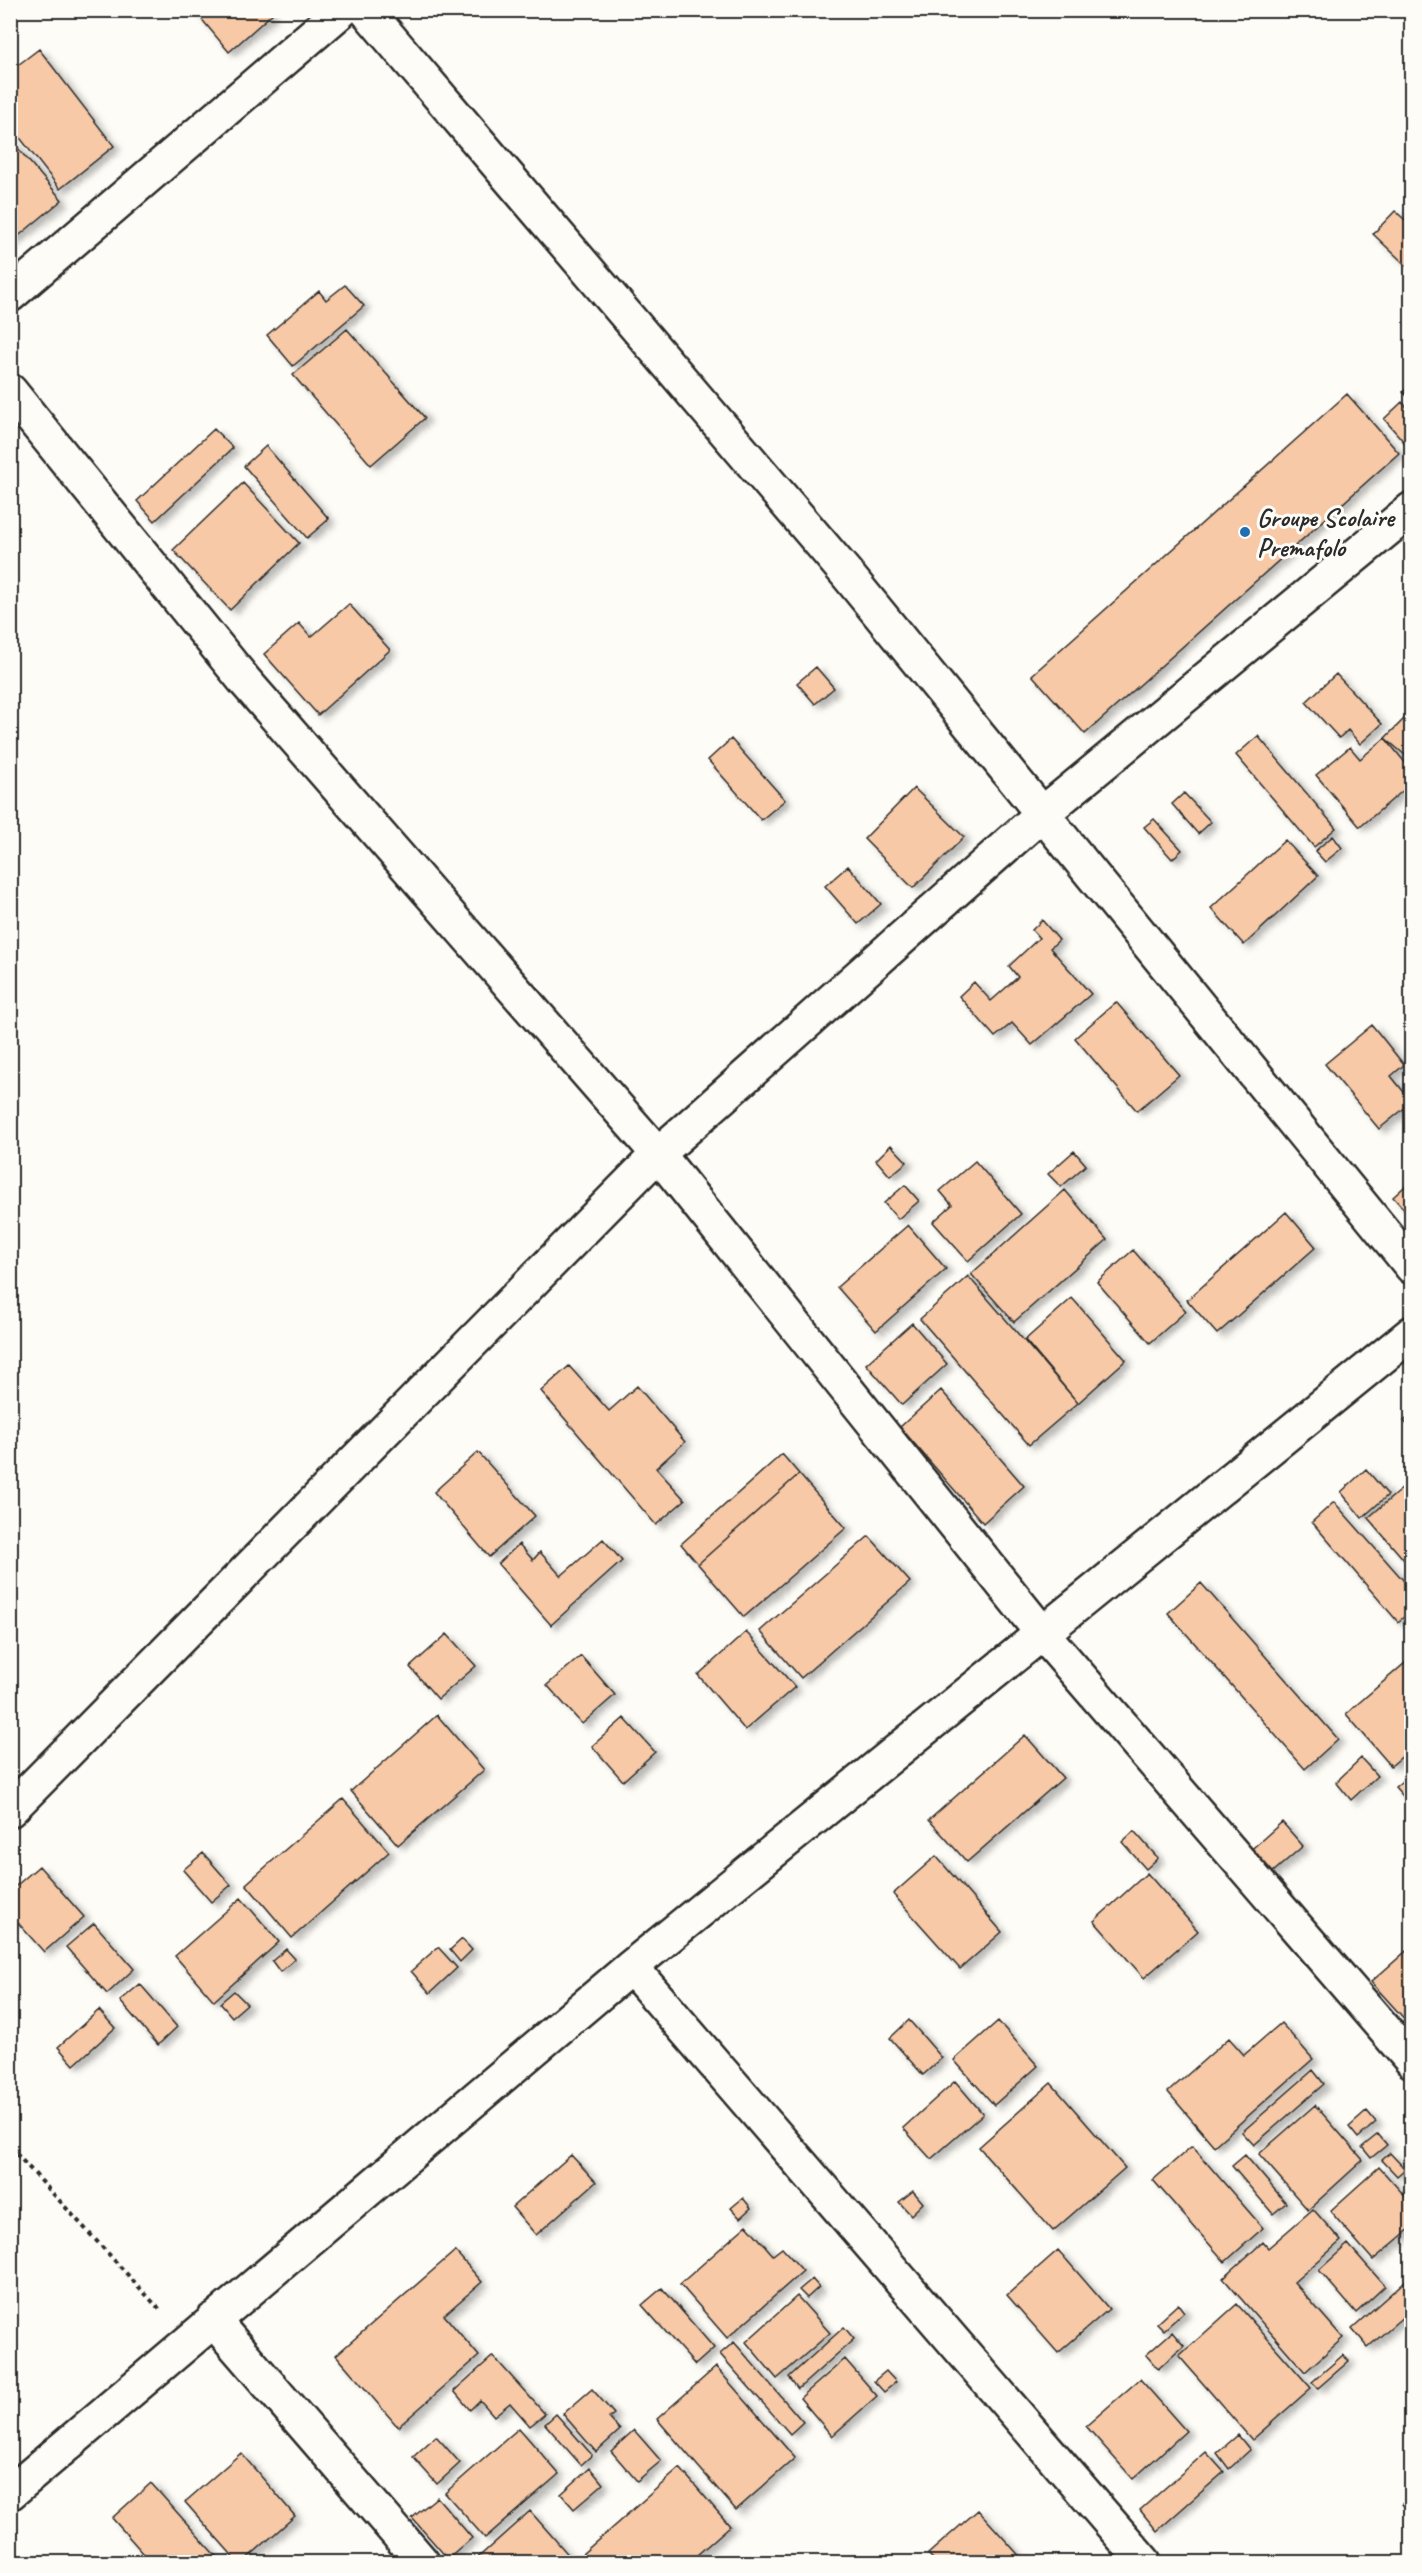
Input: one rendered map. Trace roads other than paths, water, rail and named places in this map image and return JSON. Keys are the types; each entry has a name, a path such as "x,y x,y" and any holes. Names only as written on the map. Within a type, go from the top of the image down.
{"street":[{"path":"10,295 342,10"},
{"path":"366,10 846,573 1412,1267"},
{"path":"10,391 244,680 658,1154 1042,1633 1412,2061"},
{"path":"10,1810 658,1154 1042,814 1412,509"},
{"path":"10,2493 631,1967 1412,1333"},
{"path":"631,1967 1144,2562"},
{"path":"213,2320 422,2562"}],"place":[{"name":"Groupe Scolaire Premafolo","path":"1245,532"}]}
